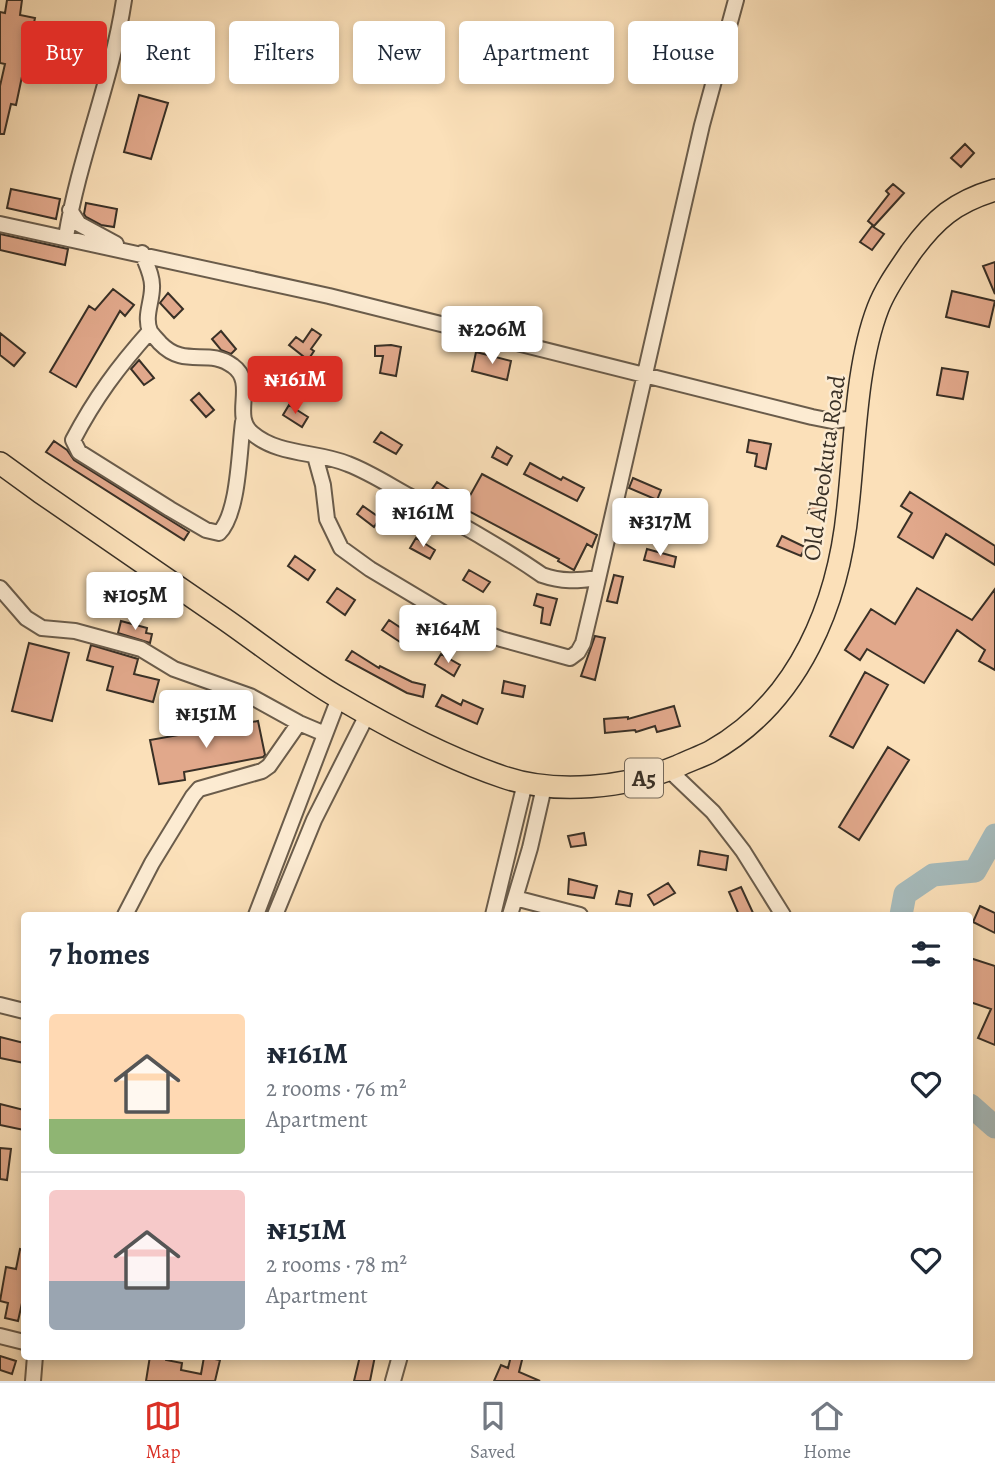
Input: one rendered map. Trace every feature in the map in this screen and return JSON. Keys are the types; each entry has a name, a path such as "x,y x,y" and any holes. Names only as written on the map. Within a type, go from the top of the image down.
{"highway":[{"name":"Old Abeokuta Road","path":"0,463 339,698 466,762 504,778 535,785 604,786 646,778 710,752 736,735 770,705 794,675 817,634 835,586 844,541 856,418 878,307 890,283 930,225 962,202 995,190"}],"street":[{"path":"66,237 70,210 124,0"},
{"path":"316,456 327,519 341,548 370,569 462,624 501,639 570,658 578,652 583,643 702,125 736,0"},
{"path":"70,210 79,224 111,240 123,250"},
{"path":"0,223 353,302 822,419 832,421 856,418"},
{"path":"142,253 152,287 148,317 150,331 171,354 220,359 242,374 243,422 233,507 227,526 219,533 206,530 79,452 73,440 113,373 150,331"},
{"path":"243,422 251,433 272,445 347,463 390,485 466,527 542,575 573,582 598,578"},
{"path":"0,589 26,618 42,628 75,631 141,649 174,669 250,696 299,723 326,734"},
{"path":"257,912 339,698"},
{"path":"276,912 323,803 368,713"},
{"path":"127,912 152,863 199,789 262,771 269,766 299,723"},
{"path":"314,763 337,775"},
{"path":"669,770 713,812 743,851 781,912"},
{"path":"511,912 535,785"},
{"path":"494,912 535,785"},
{"path":"303,792 323,803"},
{"path":"515,898 569,912"},
{"path":"0,1005 21,1010"},
{"path":"0,1336 21,1341"},
{"path":"33,1381 35,1360"},
{"path":"393,1381 399,1360"}],"building":[{"path":"7,0 22,0 20,15 35,18 34,21 21,21 21,81 16,105 11,104 4,134 0,134 0,86 5,64 0,63 0,12 5,13"},
{"path":"139,95 168,103 151,159 124,152"},
{"path":"965,144 974,153 961,167 951,158"},
{"path":"893,184 904,193 874,226 868,221 889,194 886,191"},
{"path":"11,189 60,199 56,219 7,208"},
{"path":"86,203 117,209 114,227 101,225 86,217"},
{"path":"872,226 884,234 872,250 860,242"},
{"path":"0,234 68,249 65,265 0,250"},
{"path":"995,262 995,294 983,266"},
{"path":"113,289 134,305 125,316 120,311 76,387 50,372 89,306 95,310"},
{"path":"952,291 995,301 989,327 946,317"},
{"path":"168,293 183,309 174,318 160,303"},
{"path":"312,329 321,335 311,349 314,351 308,360 289,345 296,337 303,342"},
{"path":"221,331 236,349 231,354 221,350 212,339"},
{"path":"0,333 25,353 14,366 0,355"},
{"path":"375,346 401,347 396,376 380,373 383,356 375,356"},
{"path":"476,352 511,361 507,380 472,371"},
{"path":"139,360 154,378 144,385 131,369"},
{"path":"942,368 968,372 963,399 937,395"},
{"path":"199,393 214,410 206,417 191,400"},
{"path":"289,405 308,417 302,427 283,415"},
{"path":"381,432 402,445 396,454 374,442"},
{"path":"749,440 771,444 766,469 755,466 757,454 747,452"},
{"path":"54,441 67,450 74,460 189,532 184,540 46,452"},
{"path":"497,447 512,456 507,465 492,457"},
{"path":"530,463 561,480 563,477 584,488 577,501 524,474"},
{"path":"482,474 597,535 592,547 587,544 574,570 558,561 559,559 431,491 437,482 467,501"},
{"path":"633,478 661,490 657,500 629,488"},
{"path":"910,492 995,546 995,565 946,534 933,558 898,537 912,513 901,506"},
{"path":"812,502 824,506 820,517 808,513"},
{"path":"363,506 380,518 374,527 357,514"},
{"path":"782,536 805,547 801,556 777,546"},
{"path":"416,538 435,550 430,559 410,548"},
{"path":"647,549 676,557 674,567 644,560"},
{"path":"295,556 315,570 308,580 288,566"},
{"path":"469,570 490,582 483,592 463,580"},
{"path":"614,575 623,577 617,603 607,601"},
{"path":"337,588 355,600 345,615 327,602"},
{"path":"917,588 972,620 995,589 995,670 979,661 985,650 957,630 924,683 867,649 860,660 845,650 871,609 895,624"},
{"path":"537,594 557,599 550,625 541,623 543,608 534,605"},
{"path":"389,620 407,632 400,642 382,630"},
{"path":"121,621 147,628 146,633 152,634 150,643 118,633"},
{"path":"595,636 605,638 595,680 581,676"},
{"path":"29,643 69,653 52,721 12,711"},
{"path":"91,645 138,659 134,674 159,680 153,702 107,690 113,667 87,660"},
{"path":"352,651 379,668 380,666 412,682 425,685 423,697 407,693 346,660"},
{"path":"441,654 460,665 454,676 435,664"},
{"path":"865,672 888,685 853,748 830,736"},
{"path":"504,681 525,686 523,697 502,693"},
{"path":"442,695 461,705 463,700 483,709 477,724 436,706"},
{"path":"224,697 243,705 198,712 196,701"},
{"path":"674,706 680,726 657,732 655,726 636,732 605,733 604,719 628,719"},
{"path":"258,721 265,755 263,757 184,772 185,780 159,784 150,740"},
{"path":"888,747 909,760 859,840 839,827"},
{"path":"584,833 586,845 571,847 568,836"},
{"path":"700,851 728,856 726,870 698,865"},
{"path":"569,879 597,886 594,898 568,894"},
{"path":"668,883 675,893 654,905 648,895"},
{"path":"741,887 753,912 738,912 729,892"},
{"path":"619,891 632,894 630,906 616,904"},
{"path":"980,906 995,913 995,933 973,922"},
{"path":"973,959 995,966 995,1045 978,1038 991,1009 973,1003"},
{"path":"0,1037 21,1042 21,1062 0,1058"},
{"path":"0,1104 21,1109 21,1129 0,1125"},
{"path":"0,1148 11,1149 7,1180 0,1179"},
{"path":"20,1249 21,1308 18,1321 5,1318 8,1303 0,1301 6,1267 16,1269"},
{"path":"0,1356 16,1361 12,1374 0,1370"},
{"path":"149,1360 182,1363 181,1370 201,1374 203,1360 220,1360 215,1381 146,1381"},
{"path":"359,1360 374,1360 370,1381 354,1381"},
{"path":"510,1360 522,1360 519,1372 540,1381 494,1381 501,1365 508,1368"}],"waterway":[{"path":"902,912 905,894 933,875 975,871 995,835"},
{"path":"973,1108 995,1127"}]}
